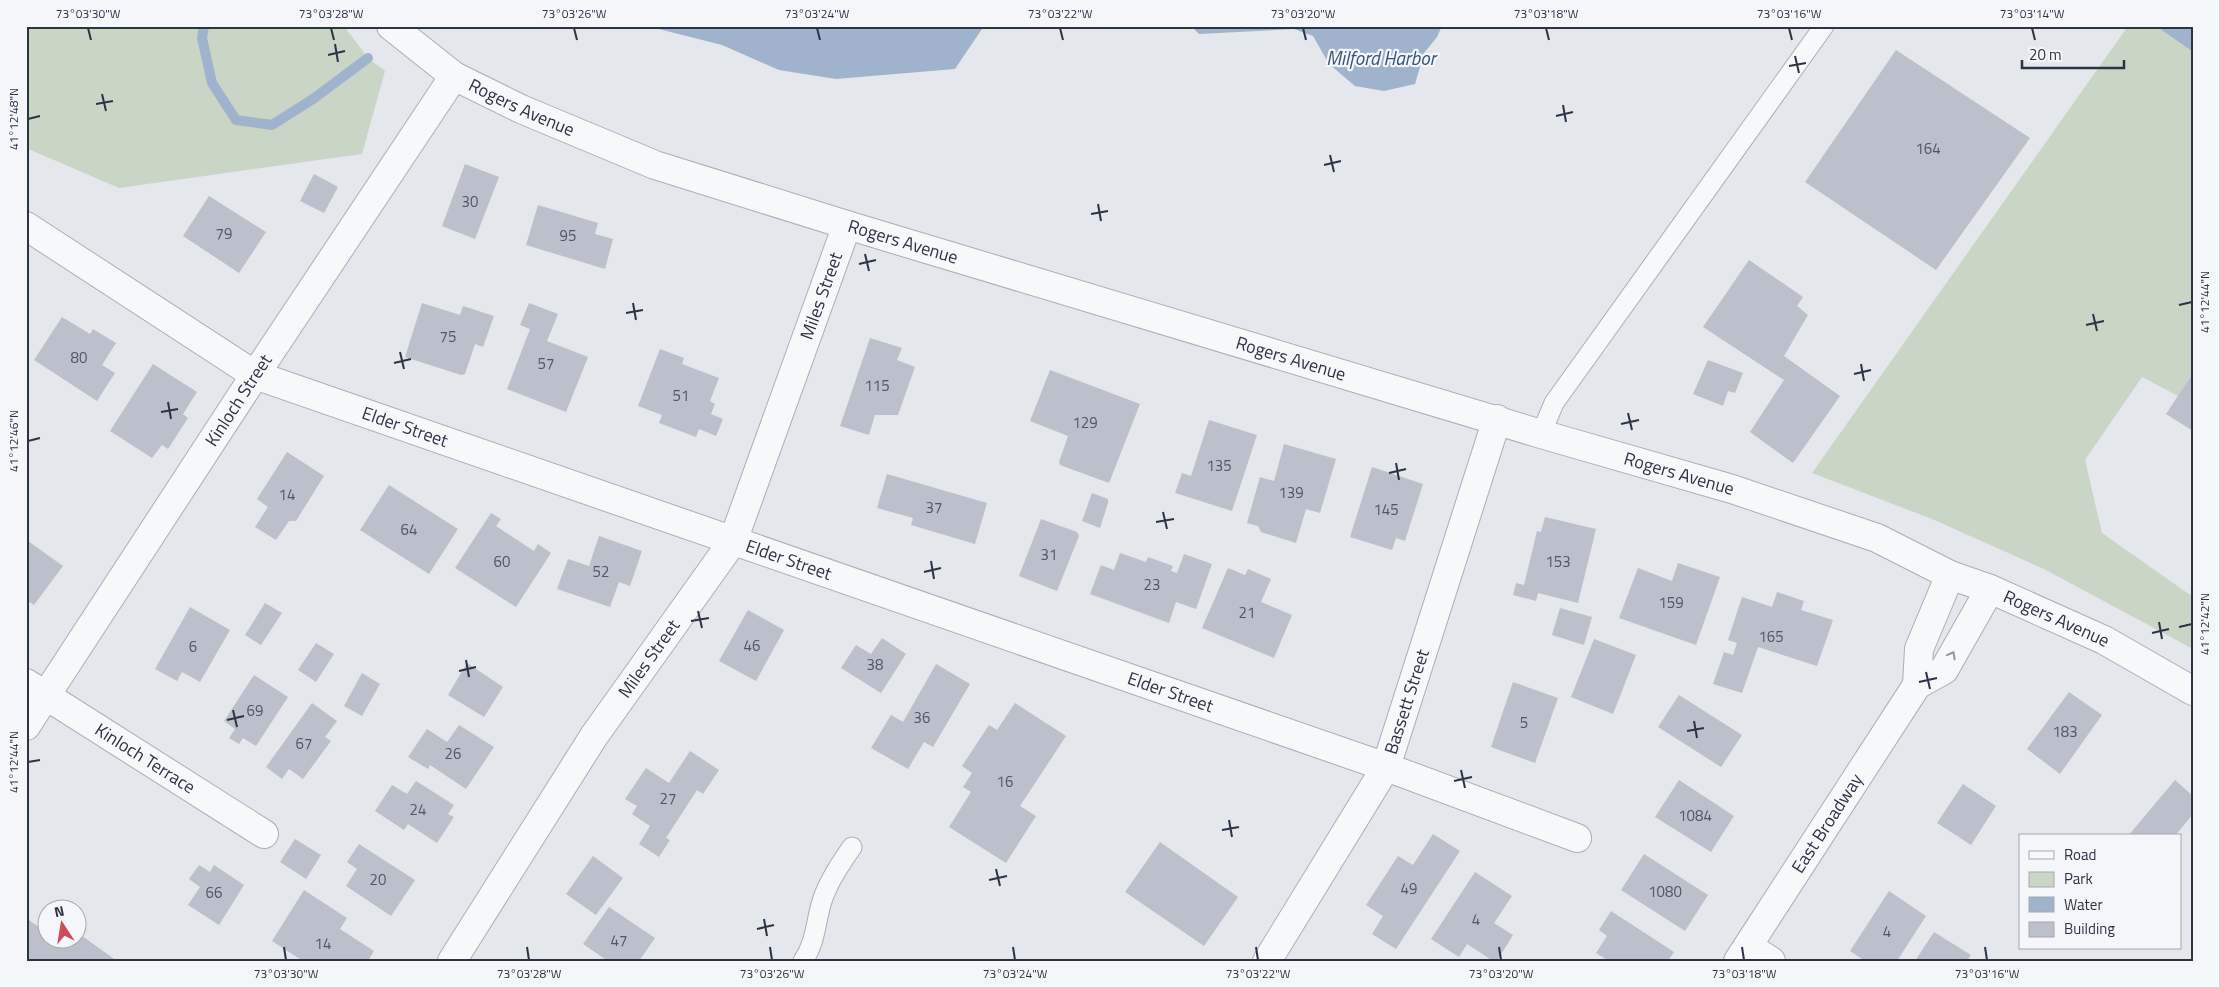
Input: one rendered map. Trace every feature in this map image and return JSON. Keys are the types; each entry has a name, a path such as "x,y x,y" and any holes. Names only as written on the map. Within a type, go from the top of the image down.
{"street":[{"name":"Rogers Avenue","path":"391,26 454,76 521,109 655,165 847,225 1497,419 1541,434 1732,489 1868,535 1950,575 1990,589 2104,640 2193,691"},
{"name":"Kinloch Street","path":"26,726 36,690 255,375 454,76"},
{"name":"Miles Street","path":"460,958 594,736 733,541 847,225"},
{"name":"Elder Street","path":"26,226 255,375 1386,767 1577,838"},
{"name":"Bassett Street","path":"1267,961 1386,767 1497,419"},
{"name":"East Broadway","path":"1743,953 1916,685 1919,649 1950,575"},
{"name":"East Broadway","path":"1916,685 1944,670 1990,589"},
{"name":"Kinloch Terrace","path":"36,690 264,834"},
{"path":"1743,953 1771,961"}],"lane":[{"path":"1541,434 1554,403 1824,26"},
{"path":"802,961 812,948 822,899 832,877 852,847"}],"green space":[{"path":"26,26 344,26 368,58 385,71 362,154 119,188 26,148"},
{"path":"2128,26 2156,26 2193,52 2193,373 2178,396 2142,377 2085,460 2102,533 2193,597 2193,649 2044,569 1932,519 1812,473"}],"water":[{"path":"647,26 984,26 955,69 836,79 779,70 722,45"},
{"name":"Milford Harbor","path":"1191,26 1442,26 1437,37 1424,53 1415,84 1384,91 1355,86 1329,64 1313,36 1294,29 1199,34"},
{"path":"2156,26 2193,26 2193,52"}],"building":[{"path":"1896,50 2030,138 1936,270 1805,182"},
{"path":"465,164 499,177 475,239 442,226"},
{"path":"314,174 338,187 324,213 300,201"},
{"path":"209,196 266,232 239,273 183,236"},
{"path":"538,205 598,223 595,234 613,239 605,269 526,245"},
{"path":"1749,260 1803,297 1797,306 1808,315 1784,356 1840,396 1793,463 1750,432 1784,380 1703,327"},
{"path":"422,303 460,315 463,306 494,316 483,347 475,344 465,374 461,375 405,357"},
{"path":"529,303 558,314 547,341 588,357 566,412 507,389 530,329 520,325"},
{"path":"62,317 90,334 93,329 116,343 102,365 115,373 97,401 34,360"},
{"path":"870,338 902,348 897,360 915,367 898,415 875,415 869,435 840,426"},
{"path":"660,349 684,358 682,364 719,378 710,401 715,404 711,414 723,419 716,436 699,429 696,437 659,423 662,415 638,406"},
{"path":"1708,360 1743,373 1735,393 1728,391 1723,406 1693,394"},
{"path":"153,364 197,392 183,414 188,418 168,449 162,445 152,458 110,431"},
{"path":"1050,370 1140,404 1109,483 1060,465 1059,462 1068,436 1030,421"},
{"path":"2193,373 2193,431 2166,414"},
{"path":"1209,420 1257,435 1232,511 1175,493 1182,473 1191,476"},
{"path":"1284,444 1336,459 1320,513 1306,509 1296,543 1261,532 1258,526 1247,523 1260,477 1274,481"},
{"path":"287,452 324,476 296,521 289,521 276,540 255,527 268,507 257,499"},
{"path":"1372,467 1423,484 1405,541 1396,538 1392,550 1350,537"},
{"path":"887,474 987,503 975,544 911,525 913,518 877,508"},
{"path":"389,485 458,529 429,574 360,530"},
{"path":"1092,493 1108,499 1100,528 1082,521"},
{"path":"491,513 501,519 496,526 534,551 538,544 551,553 516,607 455,568"},
{"path":"1545,517 1596,529 1578,603 1538,593 1536,601 1513,595 1516,583 1524,585 1537,531 1541,532"},
{"path":"1041,519 1077,532 1079,536 1057,591 1019,576"},
{"path":"599,536 642,551 630,586 619,582 610,607 557,589 568,559 589,566"},
{"path":"28,541 63,566 34,605 26,600"},
{"path":"1120,553 1146,562 1148,557 1173,566 1171,571 1177,573 1184,554 1212,564 1196,609 1176,602 1169,623 1090,594 1101,565 1114,570"},
{"path":"1678,563 1720,577 1696,645 1619,618 1638,568 1672,581"},
{"path":"1228,568 1245,575 1248,569 1271,579 1261,602 1292,615 1274,658 1202,628"},
{"path":"1777,592 1804,601 1801,610 1833,620 1817,666 1758,647 1742,693 1713,684 1724,652 1733,655 1737,643 1728,640 1742,597 1772,607"},
{"path":"265,603 282,613 261,645 245,635"},
{"path":"190,607 230,630 200,682 182,672 177,681 155,669"},
{"path":"1560,608 1592,617 1584,645 1552,635"},
{"path":"748,610 784,630 756,681 719,661"},
{"path":"882,638 906,654 881,693 841,668 856,645 871,654"},
{"path":"1594,639 1636,655 1613,714 1571,697"},
{"path":"316,643 334,654 316,682 298,670"},
{"path":"467,663 503,687 484,717 448,695"},
{"path":"936,664 970,684 933,747 924,742 908,769 871,748 891,715 903,722"},
{"path":"362,673 380,684 362,716 344,706"},
{"path":"254,675 288,697 256,746 243,738 239,744 229,738 235,729 224,721"},
{"path":"1513,682 1558,698 1535,763 1491,747"},
{"path":"2069,692 2102,715 2060,774 2027,749"},
{"path":"1679,695 1742,735 1721,767 1658,727"},
{"path":"312,703 337,721 325,737 331,741 303,779 289,769 282,779 266,767"},
{"path":"1015,703 1066,736 1020,806 1036,816 1006,863 949,827 971,792 963,787 972,773 962,766 989,725 997,730"},
{"path":"459,725 494,747 466,789 430,765 428,769 408,757 427,729 447,742"},
{"path":"690,751 719,770 703,794 697,790 666,838 670,840 659,857 639,844 650,826 632,814 637,806 625,799 646,768 669,783"},
{"path":"1679,780 1734,816 1711,852 1655,817"},
{"path":"2175,780 2193,796 2193,814 2177,834 2130,834"},
{"path":"416,781 454,805 448,814 454,817 437,843 408,824 404,830 375,811 392,785 407,794"},
{"path":"1963,784 1996,806 1971,845 1937,823"},
{"path":"1433,834 1460,851 1396,949 1372,934 1383,916 1366,905 1398,856 1413,865"},
{"path":"295,839 321,855 306,879 280,862"},
{"path":"1160,842 1238,897 1204,946 1125,892"},
{"path":"359,844 415,880 391,916 346,886 357,869 347,862"},
{"path":"1644,854 1708,895 1685,931 1621,890"},
{"path":"593,856 623,878 596,915 566,894"},
{"path":"199,865 210,872 214,865 244,885 219,925 188,905 200,887 189,879"},
{"path":"1475,872 1512,896 1494,923 1513,935 1497,961 1493,961 1467,944 1459,957 1431,939"},
{"path":"304,890 347,918 340,929 374,951 368,961 303,961 272,941"},
{"path":"1889,891 1926,916 1897,961 1865,961 1850,951"},
{"path":"609,907 655,938 639,961 608,961 583,944"},
{"path":"1611,911 1674,952 1668,961 1609,961 1596,953 1607,936 1599,930"},
{"path":"26,918 38,926 38,950 88,950 88,940 117,961 26,961"},
{"path":"1934,932 1971,955 1967,961 1915,961"}],"waterway":[{"path":"204,26 202,38 212,83 236,120 272,125 313,99 368,58"}]}
